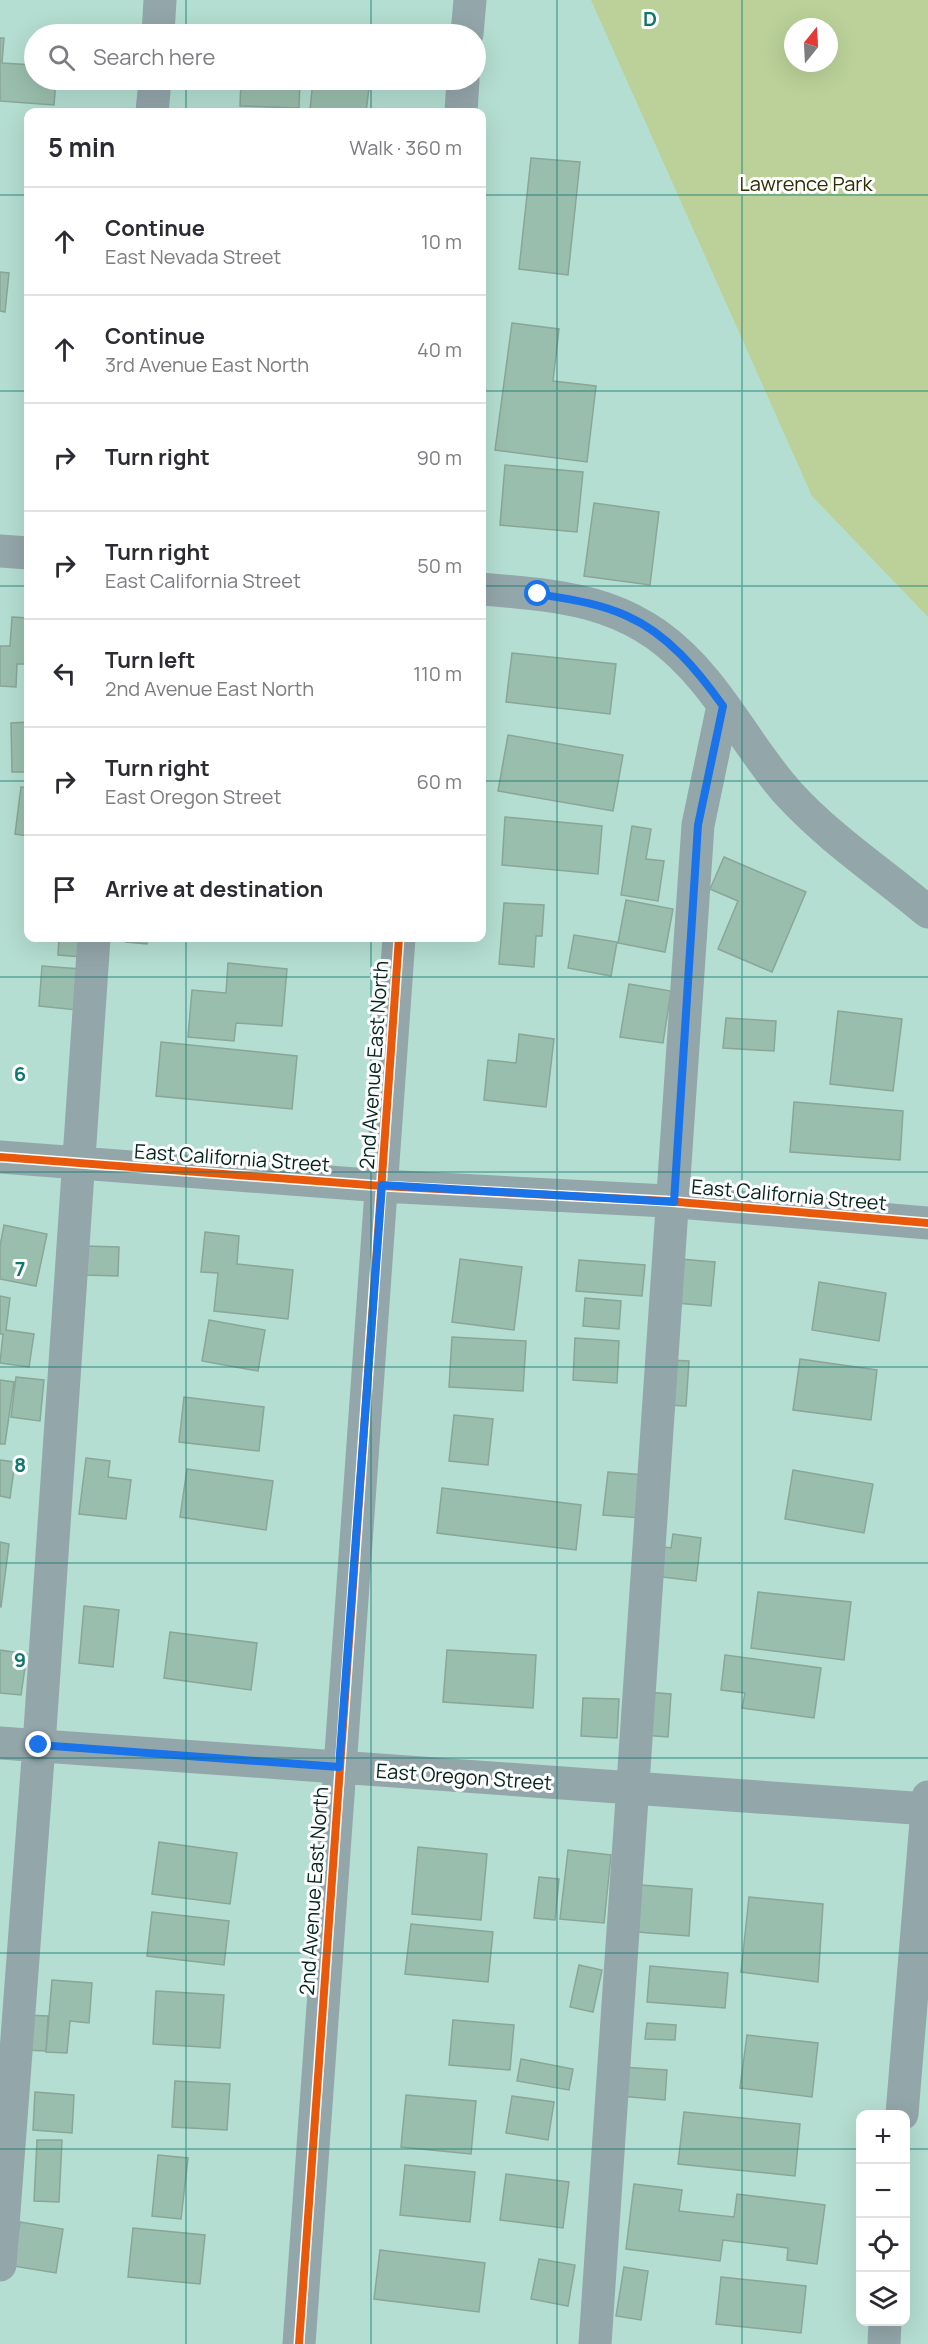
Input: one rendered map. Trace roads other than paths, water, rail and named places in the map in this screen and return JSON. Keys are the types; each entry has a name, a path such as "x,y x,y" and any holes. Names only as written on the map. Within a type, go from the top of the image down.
{"street":[{"path":"159,24 160,0"},
{"path":"462,0 466,24"},
{"path":"152,108 154,90"},
{"path":"461,108 463,90"},
{"path":"0,551 24,553"},
{"path":"486,589 538,594 596,605 628,616 657,634 690,664 789,794 844,846 928,912"},
{"path":"595,2344 698,825 723,706"},
{"path":"0,2265 39,1745 94,942"},
{"name":"2nd Avenue East North","path":"299,2344 399,942"},
{"name":"East California Street","path":"0,1157 382,1185 674,1202 928,1223"},
{"name":"East Oregon Street","path":"0,1743 633,1789 928,1805"},
{"path":"902,2110 928,1805"},
{"path":"884,2344 885,2326"}],"park label":[{"name":"Lawrence Park","path":"806,184"}]}
